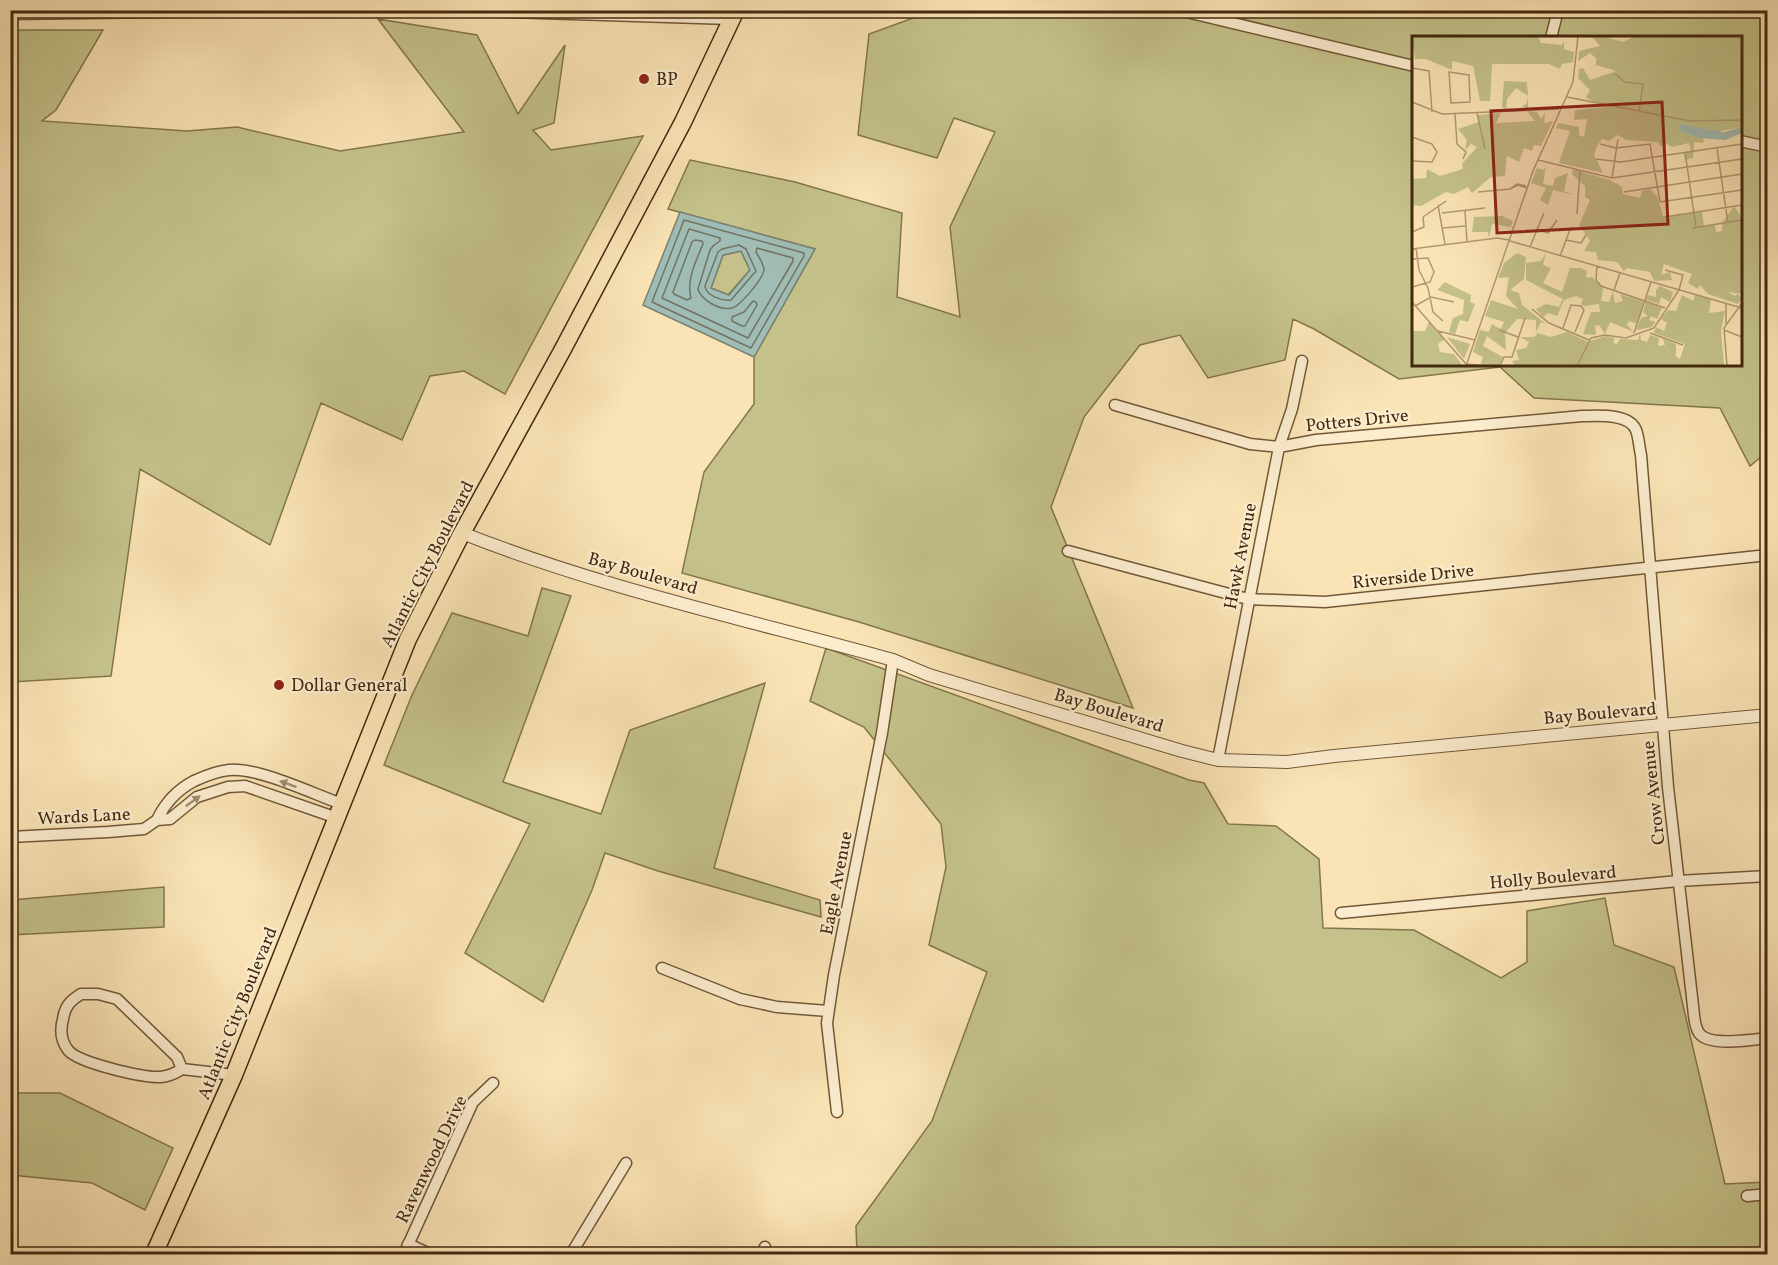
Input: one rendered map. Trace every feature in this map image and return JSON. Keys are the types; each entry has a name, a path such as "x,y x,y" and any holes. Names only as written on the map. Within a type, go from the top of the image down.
{"highway":[{"name":"Atlantic City Boulevard","path":"154,1254 234,1075 408,639 462,533 563,349 677,132 733,15"}],"street":[{"path":"10,14 307,10"},
{"path":"449,10 733,15"},
{"path":"1178,10 1412,66"},
{"path":"1552,36 1558,10"},
{"path":"1742,141 1767,147"},
{"name":"Hawk Avenue","path":"1218,760 1279,447 1292,410 1302,361"},
{"name":"Potters Drive","path":"1115,405 1250,444 1279,447 1316,440 1582,416 1607,416"},
{"name":"Crow Avenue","path":"1607,416 1627,420 1632,424 1636,430 1641,455 1678,881 1697,1030 1705,1038 1721,1041 1767,1038"},
{"name":"Bay Boulevard","path":"462,533 611,584 893,660 929,675 1218,760 1287,762 1767,715"},
{"name":"Riverside Drive","path":"1068,551 1248,599 1325,602 1767,555"},
{"name":"Eagle Avenue","path":"837,1112 828,1041 828,1011 882,733 893,660"},
{"name":"Wards Lane","path":"157,820 164,804 187,785 207,775 228,770 251,771 340,811"},
{"name":"Wards Lane","path":"10,837 144,829 157,820 170,819 197,797 228,787 245,786 340,811"},
{"name":"Holly Boulevard","path":"1341,913 1678,881 1767,876"},
{"path":"662,968 740,999 777,1007 828,1011"},
{"path":"182,1069 177,1056 117,999 98,994 81,994 71,1000 64,1010 62,1039 69,1051 84,1060 160,1077 174,1074 182,1069 234,1075"},
{"name":"Ravenwood Drive","path":"406,1249 473,1102 493,1083"},
{"path":"571,1254 626,1162"},
{"path":"1748,1196 1767,1194"},
{"path":"406,1249 430,1254"}],"shaded area":[{"path":"935,10 1127,10 1221,22 1217,11 1767,11 1767,452 1750,466 1720,408 1534,398 1500,367 1399,379 1293,319 1285,360 1208,378 1180,335 1140,345 1084,417 1051,507 1133,708 859,622 682,573 704,472 754,404 754,357 815,249 668,209 690,160 795,182 902,213 897,297 960,317 950,227 995,132 954,118 937,158 858,135 869,34"},
{"path":"378,19 477,35 518,114 565,45 554,123 533,130 551,150 643,136 505,394 464,371 430,376 402,440 321,403 270,545 140,469 111,676 11,682 11,30 103,30 56,110 42,121 187,131 237,127 340,151 464,132"},
{"path":"741,251 750,270 728,295 711,288 723,255"},
{"path":"542,588 571,596 503,782 601,814 630,730 765,683 714,868 820,900 821,917 658,871 605,853 592,890 543,1002 465,953 530,824 384,765 412,695 452,613 528,636"},
{"path":"826,648 1189,780 1204,783 1228,824 1276,826 1319,859 1323,928 1414,930 1501,978 1527,962 1527,911 1605,898 1614,945 1674,967 1725,1184 1767,1182 1767,1254 857,1254 856,1226 932,1121 987,972 929,945 946,867 941,824 864,727 810,701"},
{"path":"164,887 164,927 11,935 11,900"},
{"path":"10,1093 60,1093 173,1148 145,1210 92,1183 11,1175"}],"water":[{"path":"680,212 815,249 754,357 643,305","holes":["741,251 750,270 729,295 711,288 723,255"]}],"place":[{"name":"BP","path":"644,79"},
{"name":"Dollar General","path":"279,685"}]}
